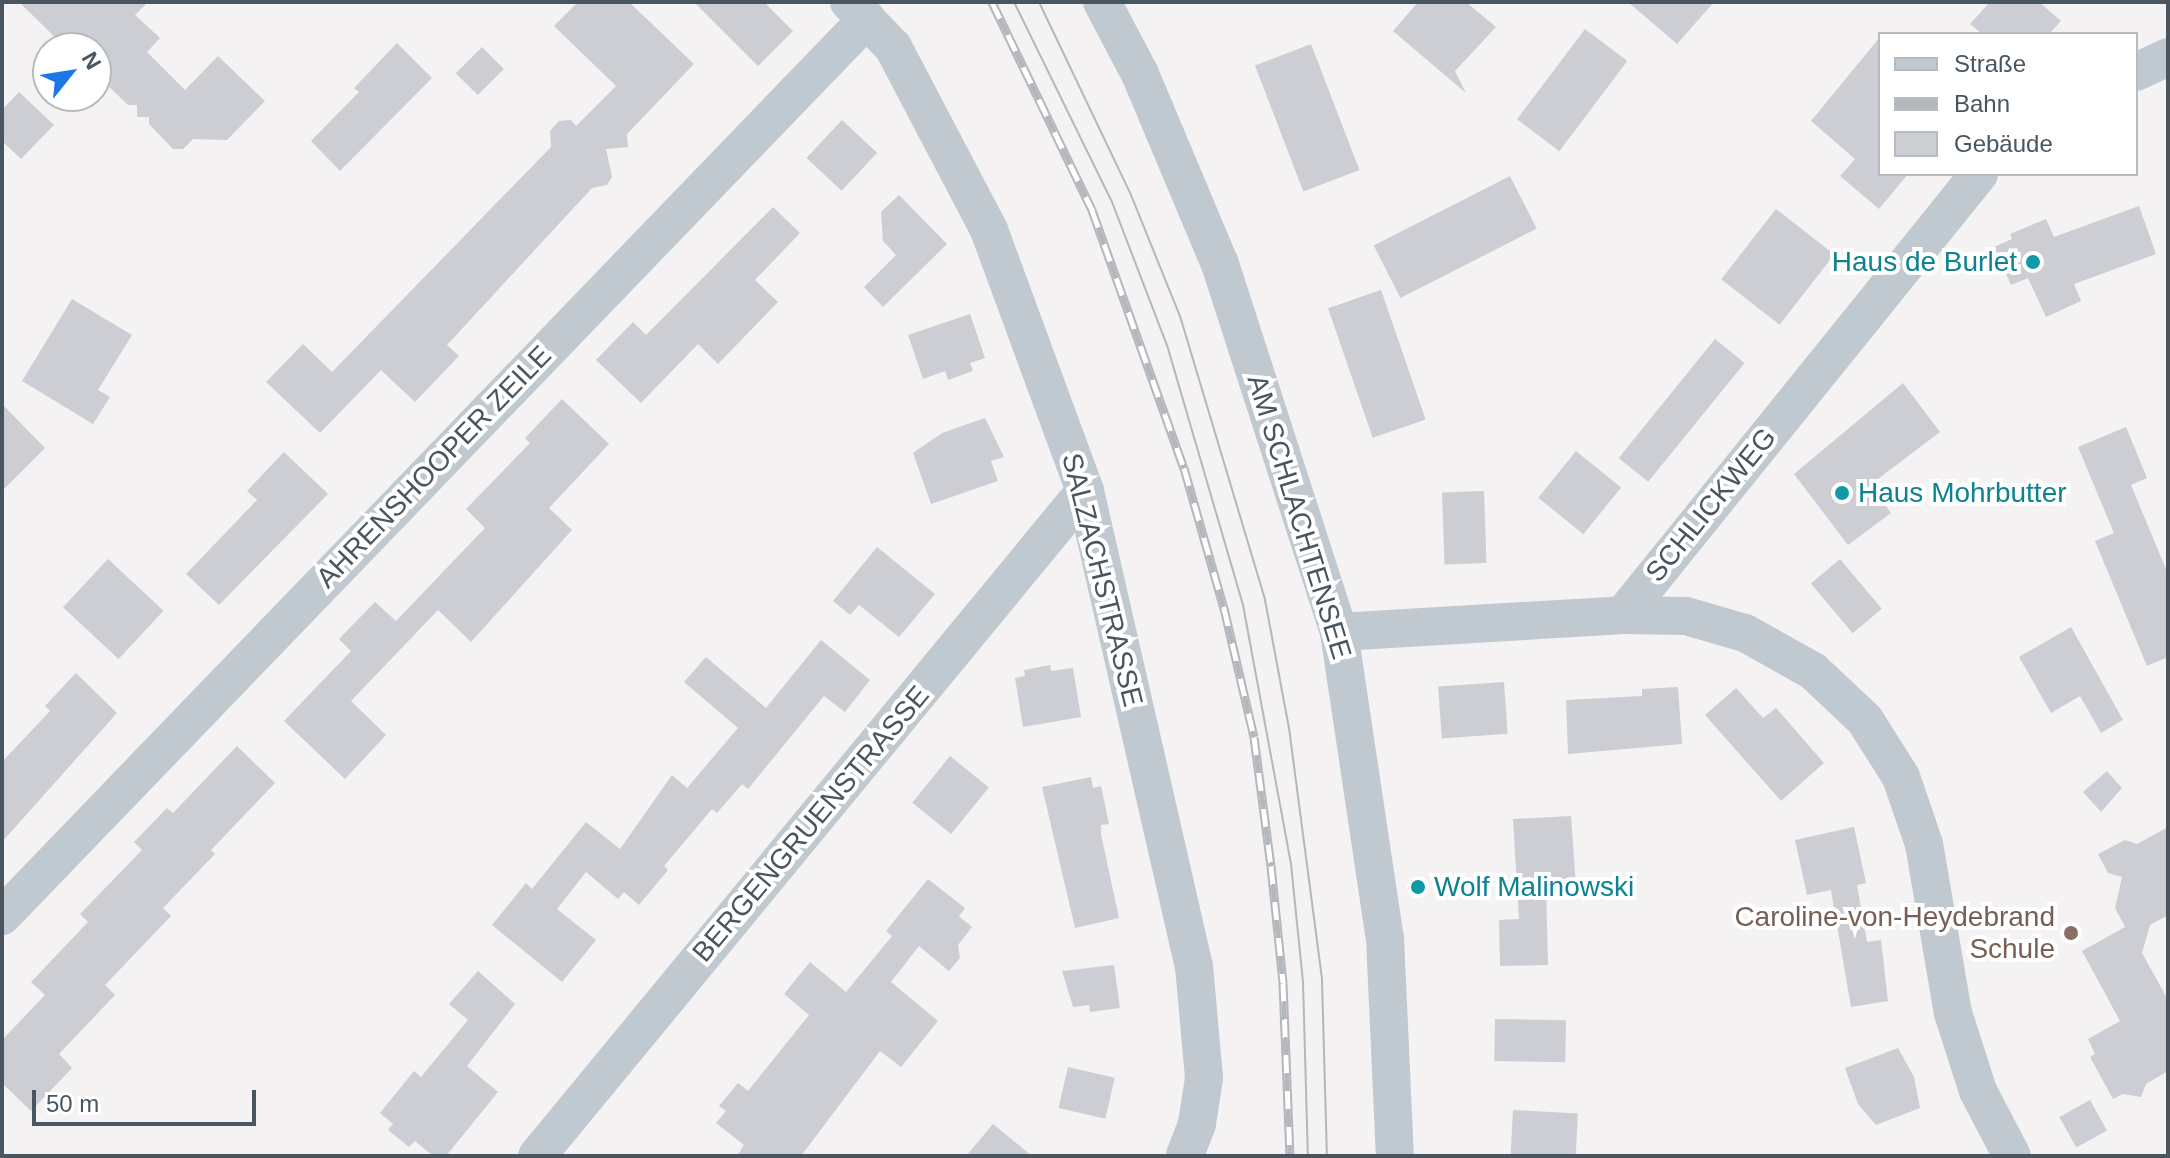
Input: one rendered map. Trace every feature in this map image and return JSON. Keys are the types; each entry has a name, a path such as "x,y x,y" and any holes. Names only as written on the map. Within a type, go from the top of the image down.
{"street":[{"name":"AM SCHLACHTENSEE","path":"1102,2 1140,74 1220,264 1339,632 1385,938 1395,1156"},
{"name":"SALZACHSTRASSE","path":"858,10 893,47 989,230 1085,491 1194,966 1204,1078 1197,1124 1185,1156"},
{"name":"AHRENSHOOPER ZEILE","path":"2,916 858,10"},
{"path":"2138,71 2168,57"},
{"name":"SCHLICKWEG","path":"1623,615 1977,176"},
{"name":"BERGENGRUENSTRASSE","path":"537,1156 1085,491"},
{"path":"1339,632 1623,615 1686,616 1745,633 1813,671 1865,720 1901,777 1924,844 1953,1013 1978,1091 2012,1156"}],"building":[{"path":"19,2 148,2 135,15 160,38 147,52 185,90 218,56 265,101 227,140 193,139 183,149 173,149 149,124 149,117 137,117 137,105 128,105 112,90 112,32 50,32"},
{"path":"578,2 629,2 694,64 627,134 628,147 606,149 612,177 607,185 592,188 447,345 459,356 415,402 381,370 320,433 266,382 303,344 332,372 551,147 550,131 559,121 571,120 576,126 616,86 554,26"},
{"path":"694,2 764,2 793,31 758,66"},
{"path":"1418,2 1466,2 1496,27 1455,71 1466,93 1393,31"},
{"path":"1628,2 1714,2 1677,44"},
{"path":"1990,2 2039,2 2061,21 2051,32 1980,32 1970,24"},
{"path":"1585,29 1627,61 1559,151 1517,119"},
{"path":"1878,39 1878,176 1906,176 1879,209 1840,176 1855,159 1811,121"},
{"path":"397,43 432,78 340,171 311,141 359,92 354,88"},
{"path":"1311,44 1359,170 1303,192 1255,66"},
{"path":"482,47 504,69 478,95 456,73"},
{"path":"19,92 32,104 32,112 40,112 54,125 21,159 2,141 2,110"},
{"path":"842,120 877,153 842,191 807,158"},
{"path":"1510,176 1537,229 1400,298 1374,245"},
{"path":"899,195 947,244 883,307 864,287 896,255 883,241 881,212"},
{"path":"2139,206 2156,254 2074,284 2081,301 2046,317 2028,278 2011,285 1994,247 2012,239 2010,234 2046,219 2054,237"},
{"path":"773,207 800,233 755,280 778,302 718,364 698,344 641,403 596,360 633,322 646,335"},
{"path":"1776,209 1834,255 1780,325 1721,279"},
{"path":"1381,290 1426,420 1373,438 1328,308"},
{"path":"72,299 132,335 98,390 110,397 93,424 22,381"},
{"path":"970,314 985,358 970,363 973,371 948,380 945,371 923,379 908,335"},
{"path":"1715,339 1745,363 1648,482 1619,458"},
{"path":"1903,383 1940,432 1870,485 1891,513 1848,545 1794,474"},
{"path":"562,399 609,444 549,508 572,530 471,642 438,610 351,701 386,735 345,779 284,721 351,651 339,639 375,602 396,621 485,528 466,509 530,443 525,438"},
{"path":"2,404 45,448 2,491"},
{"path":"985,418 1004,457 991,461 998,481 931,504 913,453 942,433"},
{"path":"2126,427 2147,478 2131,485 2168,574 2168,657 2147,666 2095,541 2114,533 2078,447"},
{"path":"1576,451 1621,488 1583,534 1538,498"},
{"path":"284,452 328,494 219,605 186,574 257,500 247,491"},
{"path":"1484,491 1487,563 1445,564 1442,492"},
{"path":"877,547 935,594 899,637 859,605 850,615 833,601"},
{"path":"108,559 164,611 119,659 63,607"},
{"path":"1840,559 1882,609 1853,633 1811,583"},
{"path":"2071,627 2123,720 2101,733 2080,696 2051,713 2019,657"},
{"path":"821,640 870,680 845,712 824,696 748,789 742,784 717,813 712,809 664,866 668,870 639,905 624,892 618,899 586,872 557,909 596,940 562,982 492,925 526,883 532,889 586,822 620,849 672,775 687,788 738,728 684,682 706,657 766,708"},
{"path":"1050,665 1051,671 1073,668 1081,717 1023,727 1015,678 1025,676 1024,670"},
{"path":"76,673 117,713 2,842 2,762 50,711 45,706"},
{"path":"1504,682 1508,734 1442,738 1438,687"},
{"path":"1678,687 1682,744 1568,754 1566,700 1642,696 1642,689"},
{"path":"1736,688 1763,718 1776,708 1824,763 1781,801 1705,715"},
{"path":"237,746 275,783 211,850 215,854 163,908 171,916 105,985 115,995 59,1054 72,1068 31,1111 2,1083 2,1040 45,995 31,982 88,922 80,914 142,850 134,842 167,808 173,813"},
{"path":"950,756 989,787 951,834 912,803"},
{"path":"2107,771 2122,788 2101,812 2083,792"},
{"path":"1091,777 1093,788 1101,786 1109,824 1101,825 1101,834 1119,918 1075,928 1042,787"},
{"path":"1571,816 1576,885 1546,887 1548,965 1500,966 1499,920 1519,919 1513,819"},
{"path":"1854,827 1866,883 1857,885 1867,942 1881,940 1888,1001 1851,1007 1831,890 1807,895 1795,840"},
{"path":"2168,827 2168,915 2150,925 2142,953 2168,1000 2168,1071 2146,1084 2141,1097 2123,1094 2113,1099 2090,1057 2095,1054 2088,1039 2120,1021 2082,951 2125,927 2115,908 2122,877 2108,873 2098,854 2125,840 2137,844"},
{"path":"928,879 965,908 959,916 972,927 958,945 960,958 949,971 919,946 891,982 938,1021 901,1067 880,1051 801,1156 737,1156 744,1145 716,1123 726,1111 719,1106 738,1083 748,1091 809,1015 784,994 810,962 846,992 892,936 886,931"},
{"path":"1114,965 1120,1008 1090,1012 1089,1005 1073,1007 1062,971"},
{"path":"478,971 515,1004 467,1066 498,1092 446,1156 433,1156 415,1141 409,1147 388,1130 393,1124 380,1113 414,1071 421,1077 468,1020 449,1004"},
{"path":"1495,1019 1566,1020 1565,1062 1494,1061"},
{"path":"1898,1048 1914,1077 1920,1108 1876,1125 1858,1104 1845,1068"},
{"path":"1068,1067 1115,1078 1105,1119 1059,1108"},
{"path":"2090,1100 2107,1131 2076,1148 2059,1117"},
{"path":"1513,1110 1578,1113 1576,1156 1511,1156"},
{"path":"993,1124 1032,1156 966,1156"}],"tram line":[{"path":"1014,2 1112,202 1167,345 1243,605 1291,864 1303,982 1308,1156"},
{"path":"1039,2 1131,195 1180,316 1265,600 1289,728 1322,980 1327,1156"}],"railway":[{"path":"992,2 1092,210 1184,468 1224,608 1254,737 1271,866 1283,983 1290,1156"}],"place":[{"name":"Haus de Burlet","path":"2033,262"},
{"name":"Haus Mohrbutter","path":"1842,493"},
{"name":"Wolf Malinowski","path":"1418,887"},
{"name":"Caroline-von-Heydebrand Schule","path":"2071,933"}]}
